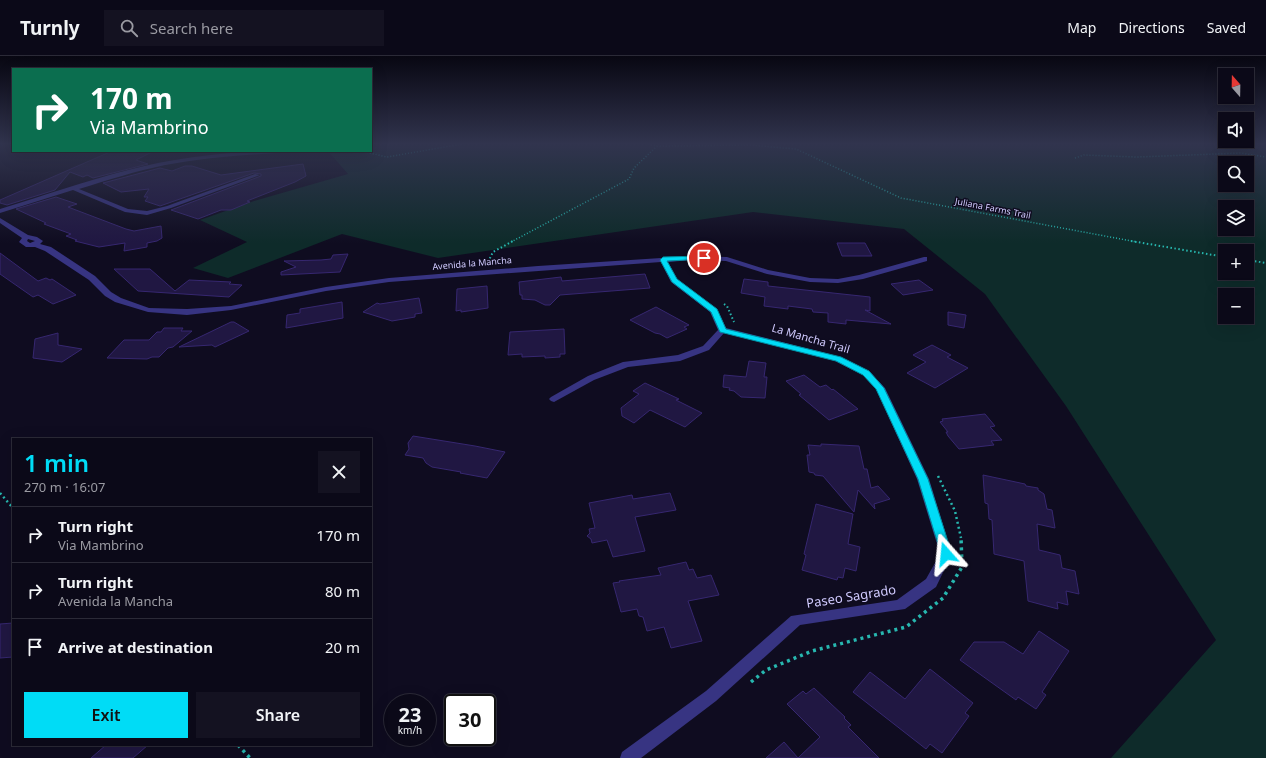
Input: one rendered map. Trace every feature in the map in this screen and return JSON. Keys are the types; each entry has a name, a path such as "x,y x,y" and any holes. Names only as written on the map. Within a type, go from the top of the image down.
{"street":[{"path":"0,211 112,177"},
{"path":"75,189 127,211 147,213 169,207 252,177"},
{"name":"Avenida la Mancha","path":"0,220 26,237 23,242 48,250 92,278 108,294 118,300 148,310 187,312 231,308 326,289 389,280 663,260 692,258 726,259 768,272 810,280 838,281 860,277 924,259"},
{"path":"554,399 591,378 626,364 680,358 706,348 722,330 714,311 674,280 663,260"},
{"name":"Paseo Sagrado","path":"628,758 710,696 796,620 900,605 931,583 946,554 923,479 880,388 866,373 838,359 722,330"}],"path":[{"path":"486,266 493,252 629,179 630,177"},
{"name":"Juliana Farms Trail","path":"855,177 901,198 1130,241 1218,256"},
{"path":"1254,261 1266,263"},
{"path":"722,302 727,306 735,324 739,326"},
{"path":"747,685 766,670 812,651 906,628 943,598 962,567 961,539 955,511 937,475"},
{"path":"0,493 12,507"},
{"path":"239,746 250,758"}],"green space":[{"path":"338,177 1218,177 1218,192 1254,192 1254,177 1266,177 1266,758 1111,758 1216,640 1066,406 985,294 904,229 753,212 438,258 342,234 228,278 193,268 247,242 200,220 254,201"}],"building":[{"path":"53,177 66,177 55,190 7,205 0,203 0,200"},
{"path":"127,177 243,177 160,206 145,201 148,197 144,197 149,189 121,192 103,183"},
{"path":"259,177 305,177 247,201 250,202 231,210 221,210 198,219 171,210"},
{"path":"56,197 77,204 68,207 126,229 134,231 161,226 162,238 157,241 147,243 147,247 124,251 125,243 99,247 75,241 77,240 66,236 71,234 44,224 46,223 16,209"},
{"path":"837,243 865,243 872,256 842,256"},
{"path":"0,253 38,281 46,278 50,280 52,279 76,295 53,304 38,295 33,297 0,274"},
{"path":"348,254 340,272 281,275 281,272 296,267 284,261 331,259 333,255"},
{"path":"114,269 150,269 175,291 189,280 231,282 229,284 242,285 229,297 138,291"},
{"path":"645,274 650,288 560,295 550,305 545,305 535,300 522,299 522,295 520,295 519,282 561,277 562,281"},
{"path":"744,279 768,282 768,286 870,297 870,311 865,310 891,324 846,320 846,324 828,322 828,313 813,312 812,309 788,306 788,309 764,306 765,297 741,293"},
{"path":"919,280 933,290 903,295 891,284"},
{"path":"487,286 488,308 461,312 461,310 456,311 457,289"},
{"path":"419,298 422,313 415,314 415,317 392,321 363,312 377,303 380,304"},
{"path":"342,302 343,318 286,328 287,315 300,313 300,309"},
{"path":"656,307 689,325 684,327 687,329 667,338 630,320"},
{"path":"948,312 966,315 964,328 948,325"},
{"path":"231,322 234,322 249,331 215,347 212,345 179,347"},
{"path":"164,328 183,328 181,331 192,331 173,347 168,348 159,357 147,359 107,358 124,340 149,340 157,332 161,332"},
{"path":"564,329 565,354 560,354 560,357 545,358 545,356 522,357 522,354 508,355 510,332"},
{"path":"58,333 58,345 82,349 62,362 33,358 35,339"},
{"path":"932,345 951,355 947,357 968,368 935,388 907,373 926,362 913,355"},
{"path":"749,361 766,363 764,377 767,377 765,398 741,397 734,391 729,390 730,388 723,387 724,375 746,377"},
{"path":"804,375 820,387 826,385 832,390 833,389 858,409 829,420 799,395 801,394 786,381"},
{"path":"645,383 679,399 676,400 702,413 685,427 650,410 634,423 622,416 621,408 639,394 633,391"},
{"path":"985,414 995,426 990,427 1002,440 991,441 994,445 959,449 948,436 946,432 948,432 940,422 943,421 942,419"},
{"path":"413,436 505,452 487,478 432,467 426,463 423,458 405,455 409,449 408,443"},
{"path":"821,444 859,446 864,469 867,469 871,488 878,486 890,499 874,504 875,509 858,490 854,512 823,476 815,475 814,473 809,472 807,455 810,455 808,445 821,446"},
{"path":"983,475 1038,488 1038,490 1044,494 1047,509 1052,510 1055,528 1037,524 1039,550 1060,555 1062,568 1075,571 1079,594 1066,591 1068,605 1057,602 1058,609 1028,601 1024,561 994,554 992,520 989,519 988,504 985,503"},
{"path":"670,493 676,510 635,517 645,551 613,557 607,540 592,543 591,539 587,536 590,533 589,529 595,528 589,503 632,495 633,499"},
{"path":"816,504 853,514 848,544 860,547 856,571 845,568 843,578 838,577 837,580 802,570 806,555 804,554"},
{"path":"686,562 689,570 693,569 697,578 711,575 719,595 688,601 702,641 671,648 664,627 647,631 643,617 639,616 637,609 621,612 613,583 661,575 658,568"},
{"path":"12,623 12,657 0,658 0,624"},
{"path":"1039,631 1069,651 1042,692 1046,695 1036,709 1018,697 1016,700 960,660 974,642 1004,642 1023,654"},
{"path":"930,669 973,703 965,713 969,716 942,753 930,744 926,749 853,692 870,672 905,699"},
{"path":"814,688 845,717 844,718 851,725 848,727 879,758 798,758 820,737 787,704 803,691 806,694"},
{"path":"784,742 798,758 766,758"},
{"path":"105,746 147,746 133,758 91,758"}],"route":[{"path":"704,258 663,260 674,280 702,300 714,311 722,330 838,359 866,373 880,388 902,431 923,479 946,554"}]}
